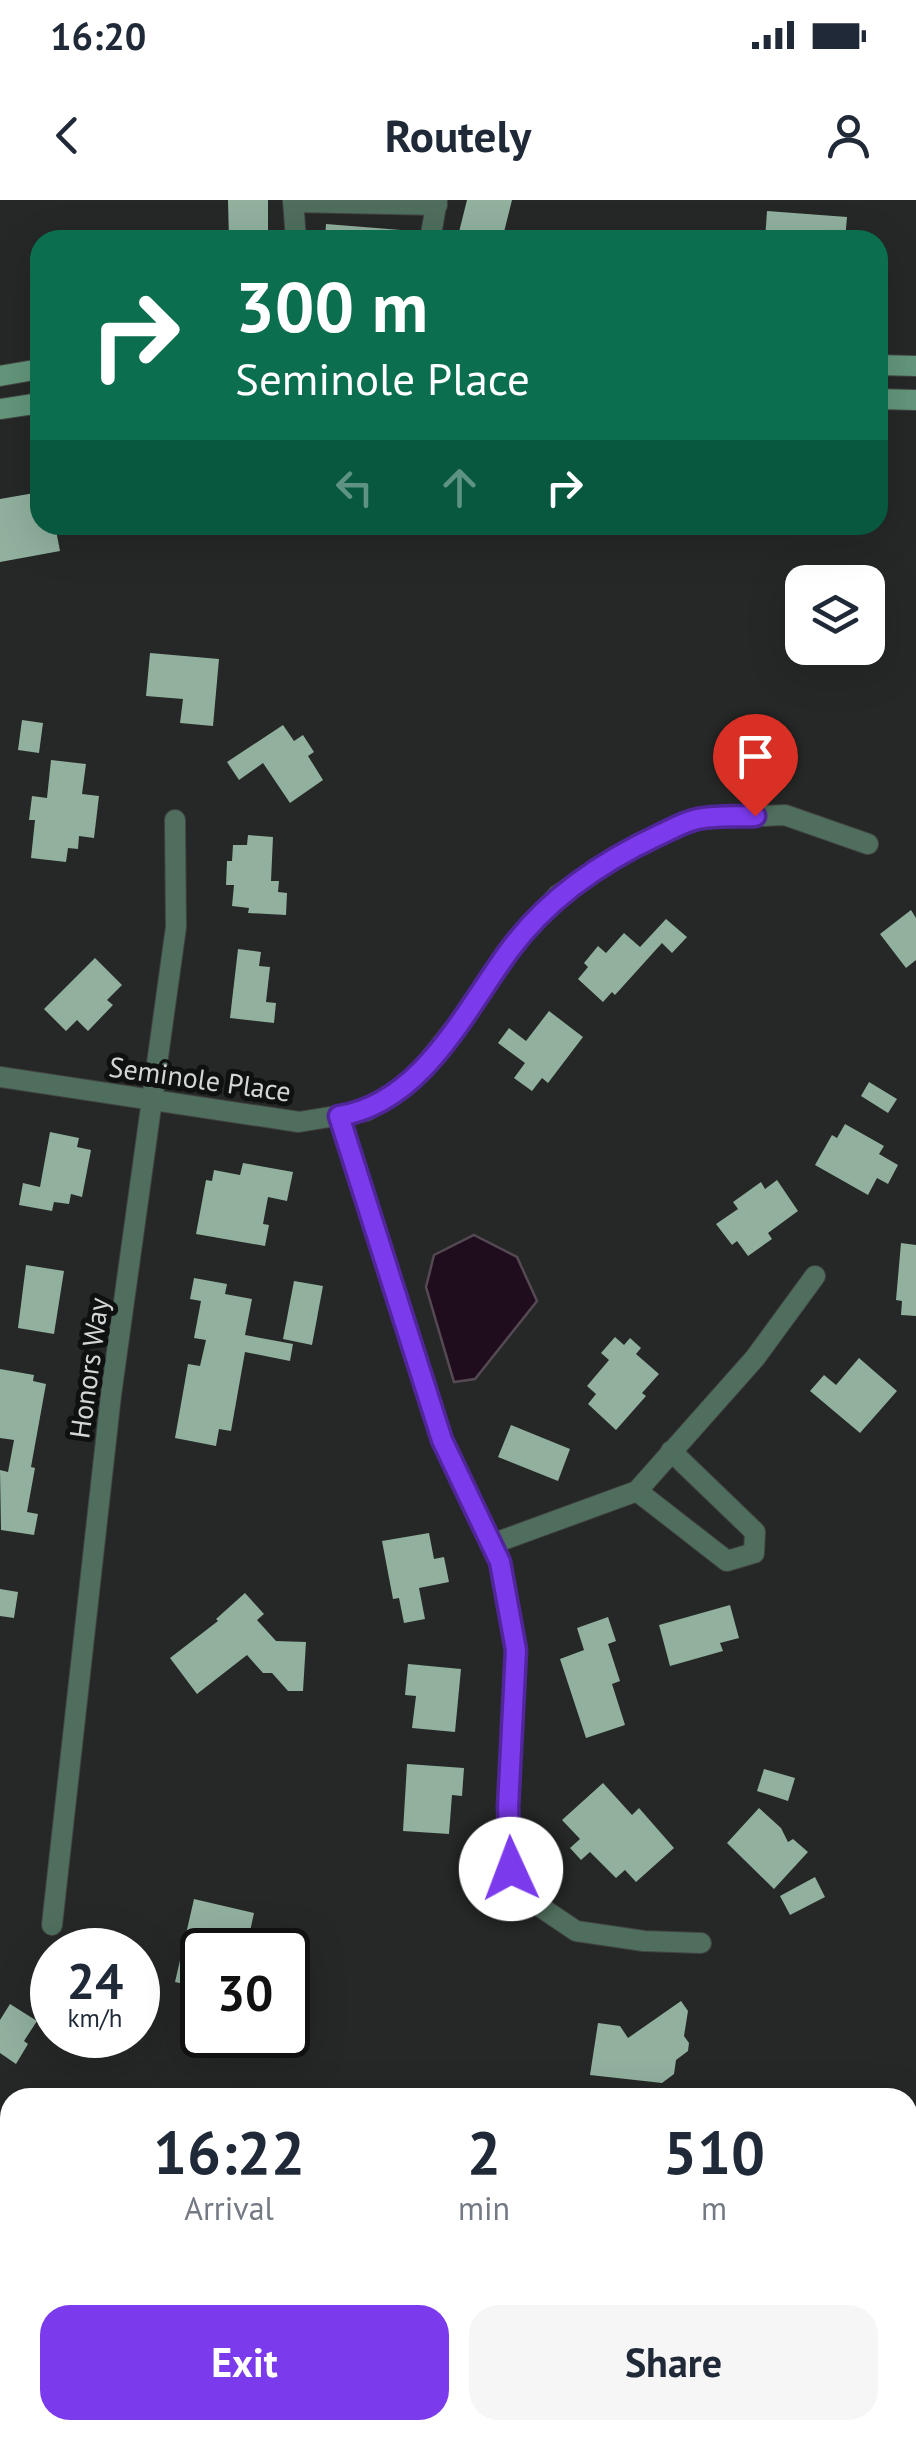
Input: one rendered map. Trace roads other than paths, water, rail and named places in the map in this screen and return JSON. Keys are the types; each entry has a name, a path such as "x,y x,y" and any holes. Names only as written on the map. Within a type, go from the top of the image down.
{"main road":[{"path":"888,365 916,366"},
{"path":"0,376 30,371"},
{"path":"888,399 916,400"},
{"path":"0,409 30,404"}],"street":[{"path":"295,230 293,201 437,202 432,230"},
{"name":"Seminole Place","path":"0,1077 299,1122 366,1112 413,1080 470,1010 510,948 558,895 627,850 695,819 785,815 868,844"},
{"name":"Honors Way","path":"52,1925 111,1395 176,927 175,820"},
{"path":"339,1116 442,1440 500,1562 516,1650 508,1807 511,1869 536,1904 576,1932 644,1941 700,1942"},
{"path":"492,1544 637,1491 755,1358 815,1276"},
{"path":"637,1491 728,1561 754,1554 755,1532 671,1451"}]}
